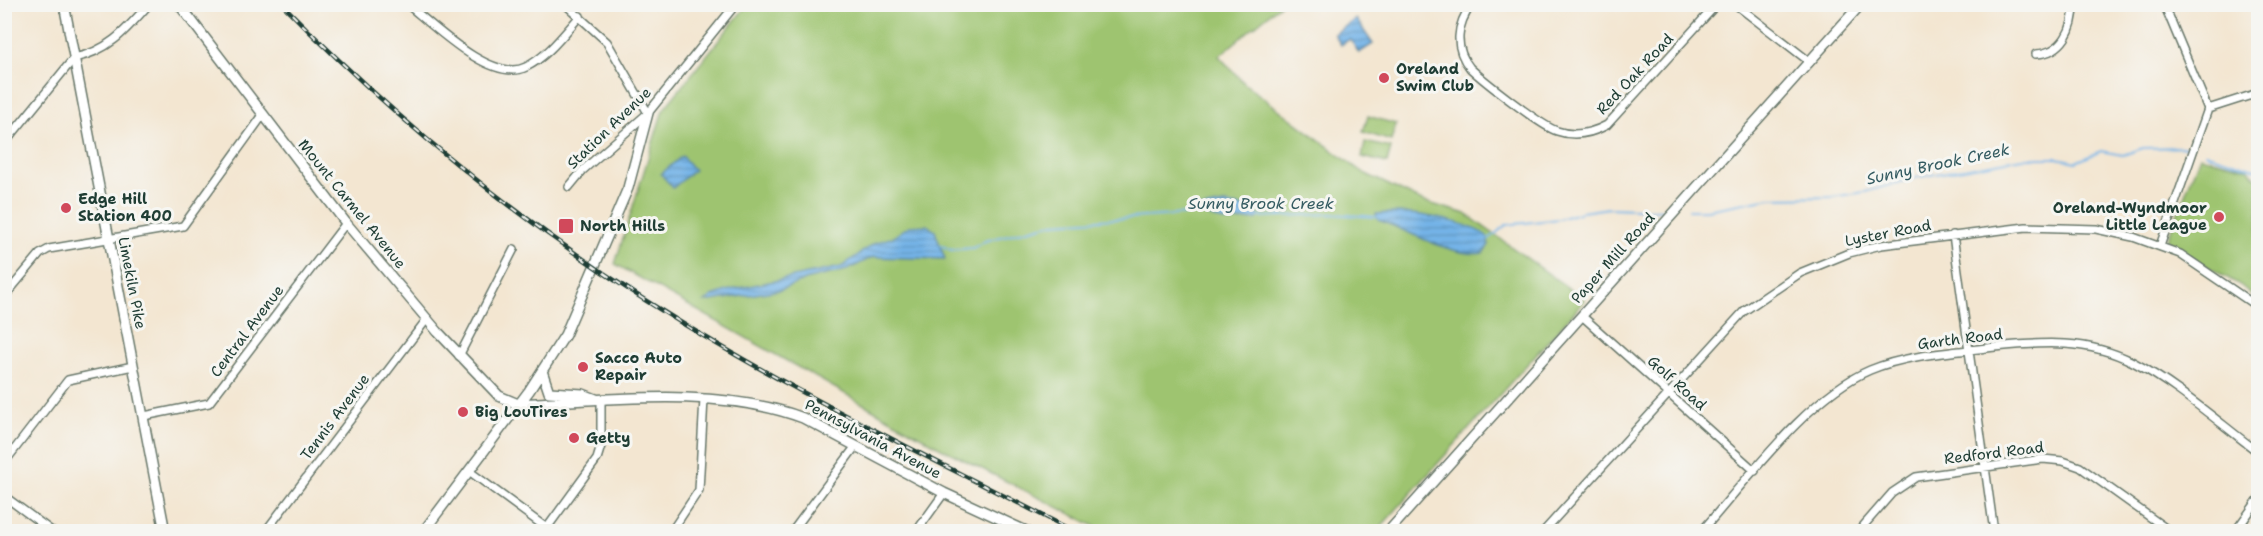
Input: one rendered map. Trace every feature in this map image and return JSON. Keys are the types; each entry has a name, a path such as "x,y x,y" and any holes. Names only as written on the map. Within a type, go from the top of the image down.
{"main road":[{"name":"Limekiln Pike","path":"64,4 165,531"},
{"name":"Mount Carmel Avenue","path":"179,4 346,223 427,319 459,356 499,396 518,404"},
{"name":"Paper Mill Road","path":"1388,531 1861,4"},
{"path":"423,531 542,371 565,335 633,175 648,113"},
{"path":"542,371 549,392 583,394 601,401"},
{"name":"Pennsylvania Avenue","path":"518,404 704,399 748,401 803,417 944,494 1028,531"}],"street":[{"path":"4,144 74,58 92,55 117,40 149,4"},
{"path":"407,4 478,60 507,71 523,69 537,60 580,16"},
{"path":"565,4 580,16 617,55 648,113"},
{"name":"Station Avenue","path":"569,187 582,170 648,113 736,4"},
{"name":"Red Oak Road","path":"1472,4 1463,18 1458,38 1462,56 1470,68 1551,129 1571,134 1593,131 1607,125 1717,4"},
{"path":"1735,4 1810,62"},
{"path":"2036,54 2048,53 2061,44 2072,24 2074,4"},
{"path":"2160,246 2208,109 2164,4"},
{"path":"2208,109 2259,93"},
{"path":"4,297 40,254 50,249 183,226 263,115"},
{"name":"Central Avenue","path":"144,416 209,403 346,223"},
{"name":"Lyster Road","path":"1543,531 1744,311 1800,273 1865,249 1953,235 2058,226 2106,231 2160,246 2197,264 2259,307"},
{"path":"1953,235 1971,350 1994,531"},
{"path":"459,356 514,249"},
{"name":"Golf Road","path":"1582,316 1755,471"},
{"name":"Tennis Avenue","path":"265,531 427,319"},
{"name":"Garth Road","path":"1701,531 1810,410 1856,377 1897,361 1971,350 2045,342 2077,344 2108,352 2145,369 2259,452"},
{"path":"4,463 68,380 133,366"},
{"path":"670,531 699,490 704,399"},
{"path":"469,471 548,530 597,459 601,447 601,401"},
{"path":"792,531 855,447"},
{"name":"Redford Road","path":"1857,531 1892,493 1907,481 1926,475 2043,459 2072,463 2098,478 2171,531"},
{"path":"916,531 944,494"},
{"path":"4,496 53,531"},
{"path":"2235,531 2259,500"}],"green space":[{"path":"1281,4 1219,56 1245,84 1362,172 1422,201 1466,214 1585,300 1377,531 1106,532 943,449 615,264 663,110 747,5"},
{"path":"1368,116 1396,124 1391,141 1363,132"},
{"path":"1365,142 1391,148 1387,163 1362,157"},
{"path":"2200,156 2248,168 2258,180 2258,300 2240,285 2166,243"}],"water":[{"path":"1356,19 1373,44 1359,53 1350,39 1341,45 1334,34"},
{"path":"682,156 694,170 673,188 661,174"},
{"path":"1224,204 1252,208 1259,216 1257,219 1227,222 1202,215 1201,208"},
{"path":"1403,213 1449,221 1487,236 1489,245 1483,253 1458,251 1378,220 1376,214"},
{"path":"927,225 935,231 945,259 873,257 847,270 808,279 780,290 705,302 712,296 730,290 841,267 875,243 893,237 909,226"}],"waterway":[{"name":"Sunny Brook Creek","path":"1689,210 1707,210 1770,198 1832,197 1865,192 1915,178 2022,158 2057,158 2076,162 2101,151 2123,155 2143,148 2189,147"},
{"name":"Sunny Brook Creek","path":"2205,153 2258,170"},
{"name":"Sunny Brook Creek","path":"1486,238 1489,239 1506,225 1559,219 1582,212 1609,208 1664,210"},
{"name":"Sunny Brook Creek","path":"940,245 951,250 973,248 985,241 1054,223 1205,213"},
{"name":"Sunny Brook Creek","path":"1257,217 1330,214 1377,217"}],"railway":[{"path":"282,4 331,53 434,145 488,189 600,270 658,308 761,369 1075,532"}],"place":[{"name":"Oreland Swim Club","path":"1384,78"},
{"name":"Edge Hill Station 400","path":"66,208"},
{"name":"Oreland-Wyndmoor Little League","path":"2219,217"},
{"name":"North Hills","path":"566,226"},
{"name":"Sacco Auto Repair","path":"583,367"},
{"name":"Big LouTires","path":"463,412"},
{"name":"Getty","path":"574,438"}]}
